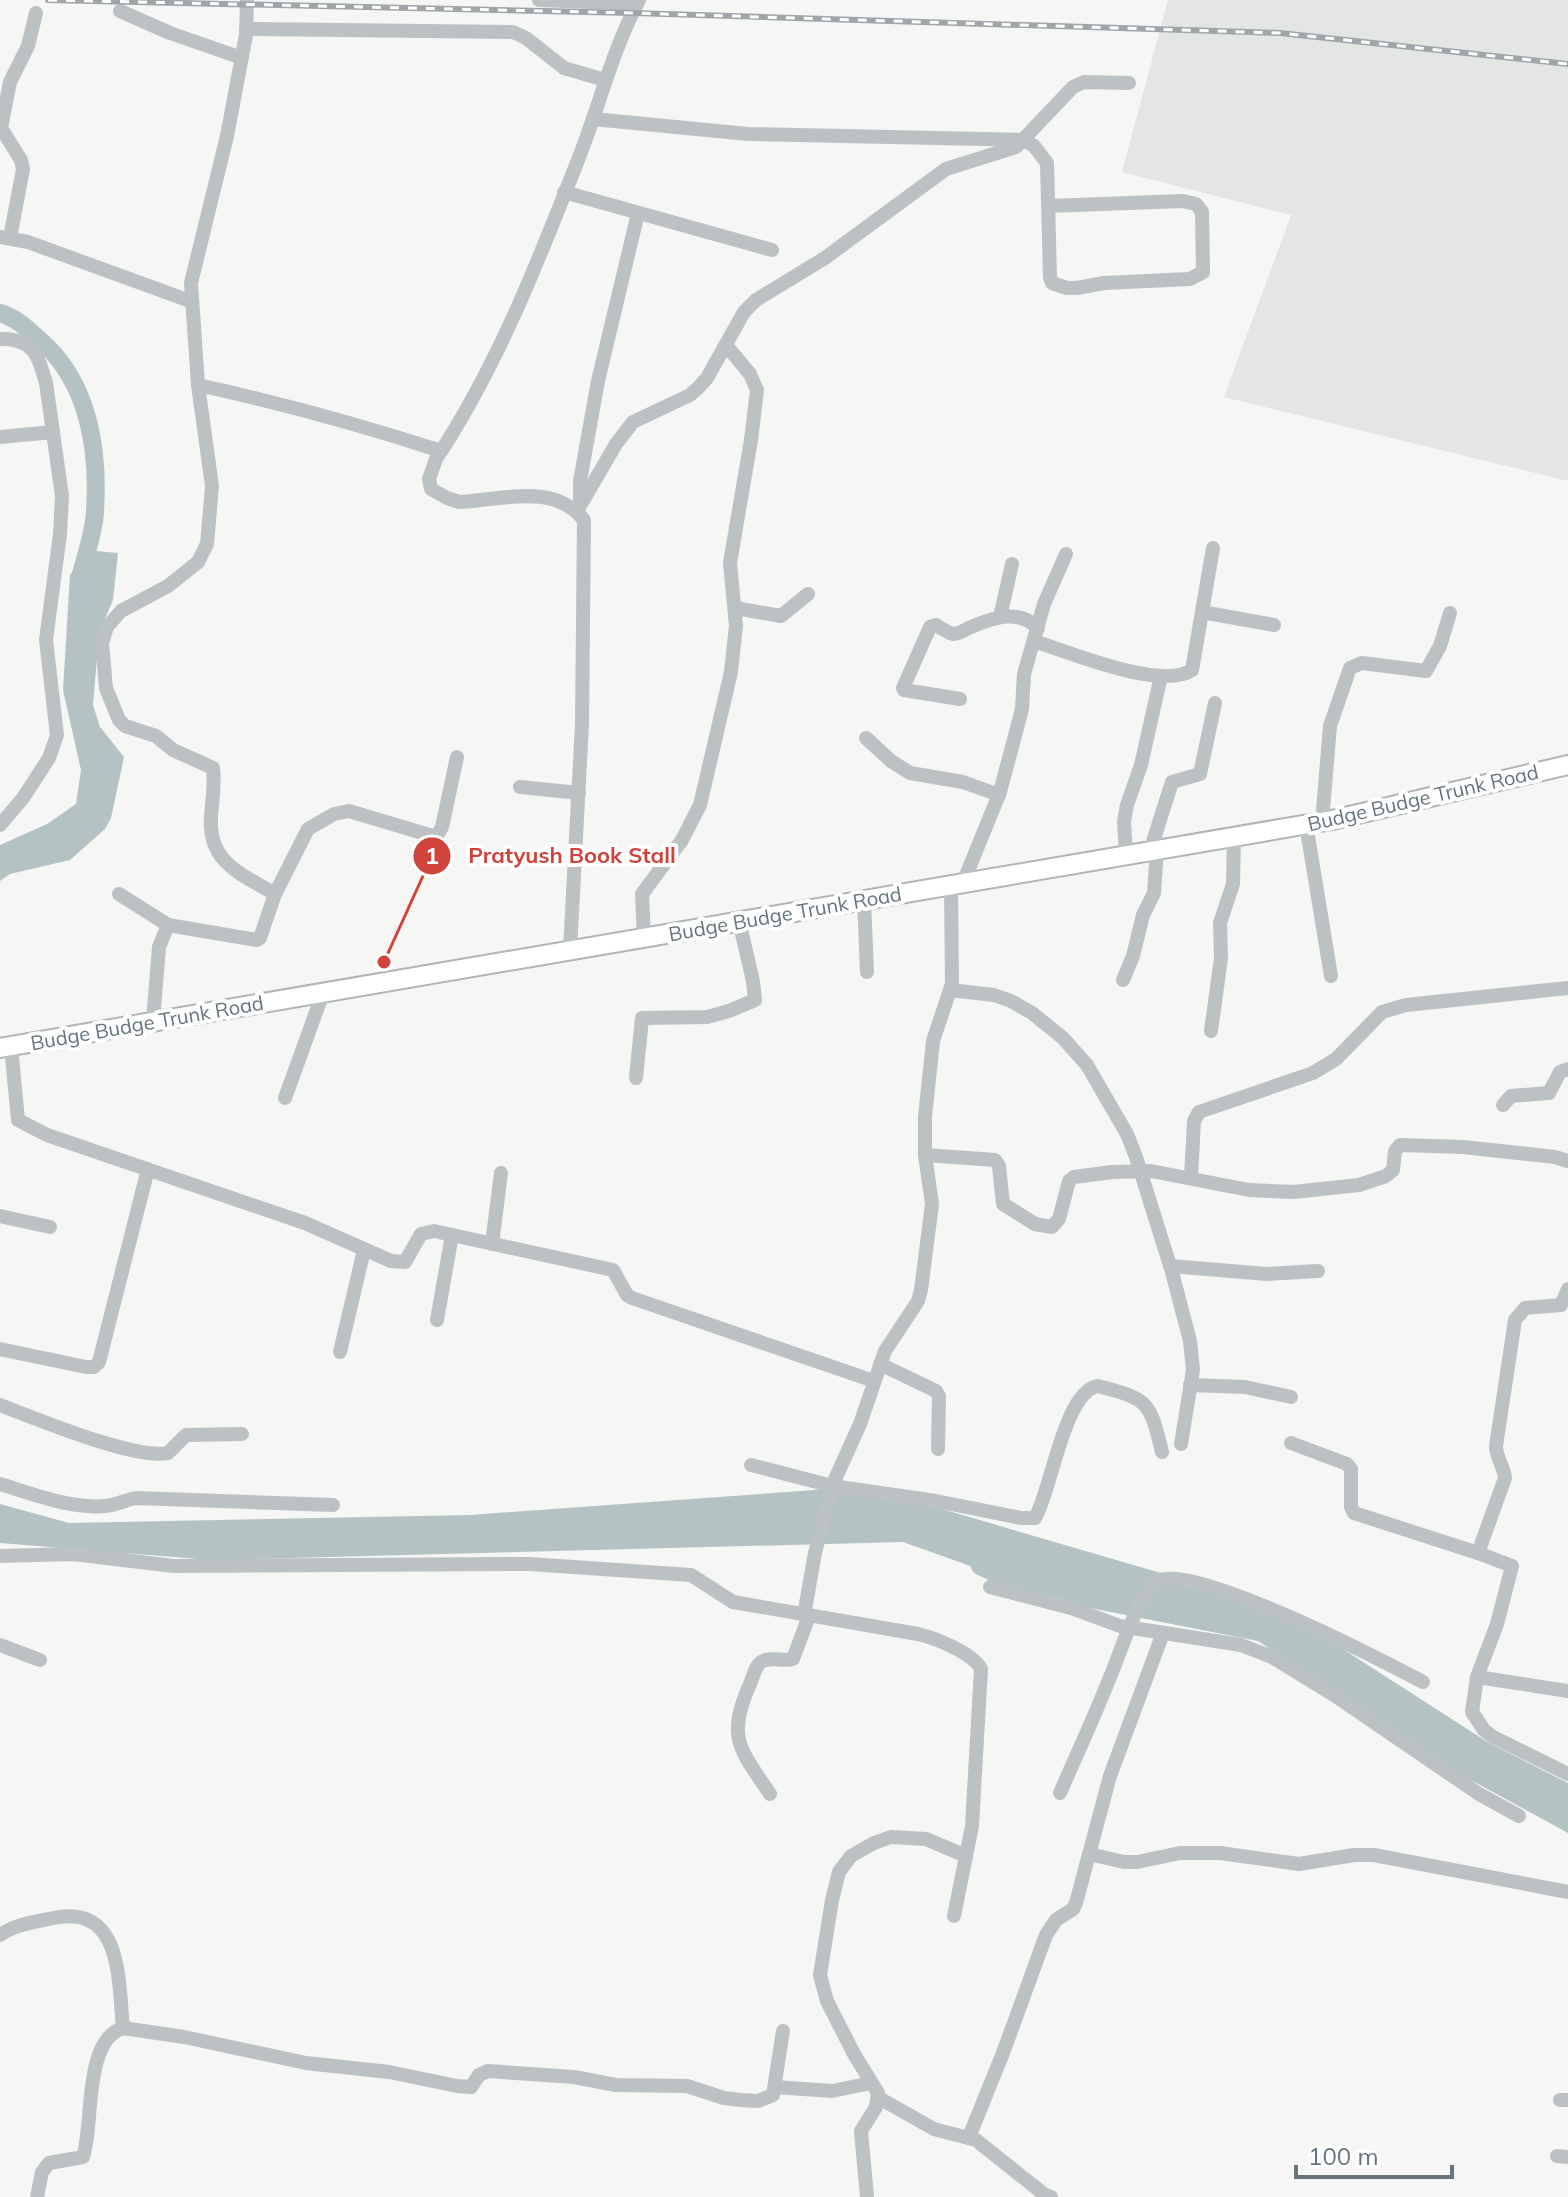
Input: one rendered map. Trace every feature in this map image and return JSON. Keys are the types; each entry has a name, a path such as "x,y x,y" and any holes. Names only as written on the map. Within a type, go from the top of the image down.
{"main road":[{"name":"Budge Budge Trunk Road","path":"5,1047 1314,823 1568,765"}],"street":[{"path":"247,0 242,58 215,189 191,283 198,385 212,486 203,554 168,586 121,611 113,619 103,635 101,657 114,712 125,726 147,731 173,750 213,768 211,823 215,849 234,870 275,894"},
{"path":"539,0 638,2 501,346 431,470 429,483 437,494 459,502 533,495 578,508"},
{"path":"120,11 170,33 242,58"},
{"path":"36,13 28,46 6,72 1,128 21,160 23,169 5,238 89,263 190,301"},
{"path":"246,29 513,32 526,38 564,68 605,80"},
{"path":"578,508 616,444 633,422 690,395 699,387 744,312 756,300 848,242 946,169 1006,152 1024,140 1073,87 1084,82 1129,83"},
{"path":"593,119 748,134 1024,140 1034,146 1047,163 1048,206 1050,277 1056,286 1077,288 1104,283 1190,279 1203,272 1202,212 1196,204 1183,201 1048,206"},
{"path":"564,192 772,250"},
{"path":"570,950 579,793 585,528 578,508 580,481 598,381 638,213"},
{"path":"0,339 23,342 37,356 46,383 62,496 46,640 57,735 49,758 23,798 0,825"},
{"path":"644,938 642,894 682,840 700,805 731,672 735,608 730,563 757,390 750,374 726,345"},
{"path":"198,385 284,403 441,451"},
{"path":"0,437 53,432"},
{"path":"960,699 904,690 928,629 936,625 950,633 957,633 1000,617 1021,618 1030,621 1036,635 1141,675 1184,675 1192,670 1213,548"},
{"path":"770,1794 741,1750 738,1716 758,1665 767,1660 793,1659 807,1616 818,1541 831,1489 860,1424 891,1339 918,1301 932,1204 925,1155 925,1117 933,1041 953,978 957,884 999,795 1022,709 1024,674 1044,604 1066,554"},
{"path":"1000,617 1012,564"},
{"path":"735,608 781,616 808,594"},
{"path":"1202,612 1274,625"},
{"path":"1331,976 1314,823 1330,726 1350,668 1362,663 1426,671 1431,667 1440,646 1450,613"},
{"path":"1126,855 1124,821 1127,805 1141,765 1161,676"},
{"path":"1123,980 1133,956 1143,915 1154,893 1153,851 1172,782 1200,774 1215,703"},
{"path":"866,738 891,761 910,773 963,782 999,795"},
{"path":"119,894 168,925 257,940 275,894 308,829 334,814 349,811 430,838 440,835 457,757"},
{"path":"520,787 579,793"},
{"path":"1211,1031 1221,958 1220,923 1233,884 1234,837"},
{"path":"864,900 867,972"},
{"path":"636,1078 642,1018 707,1017 755,1000 739,921"},
{"path":"153,1022 159,947 168,925"},
{"path":"1191,1178 1194,1121 1199,1112 1279,1087 1324,1068 1382,1012 1406,1005 1568,988"},
{"path":"950,990 994,995 1011,1001 1063,1038 1087,1065 1127,1134 1170,1266 1190,1341 1193,1370 1181,1444"},
{"path":"285,1098 323,993"},
{"path":"5,1047 18,1120 47,1135 305,1223 391,1261 405,1262 421,1234 434,1231 613,1270 618,1274 627,1295 632,1298 874,1381"},
{"path":"1503,1105 1511,1096 1549,1093 1560,1072 1568,1069"},
{"path":"0,1121 16,1113"},
{"path":"925,1155 995,1160 999,1166 1003,1204 1035,1224 1052,1227 1059,1219 1069,1181 1074,1177 1112,1172 1141,1171 1249,1190 1293,1192 1359,1185 1391,1173 1396,1147 1407,1144 1555,1157 1568,1161"},
{"path":"0,1349 86,1367 94,1367 99,1362 148,1169"},
{"path":"492,1244 501,1173"},
{"path":"0,1216 50,1227"},
{"path":"437,1320 452,1235"},
{"path":"340,1352 364,1250"},
{"path":"1170,1266 1267,1274 1318,1271"},
{"path":"1478,1553 1505,1478 1496,1455 1496,1446 1515,1320 1525,1308 1561,1305 1568,1289"},
{"path":"880,1364 936,1391 939,1396 938,1449"},
{"path":"1190,1385 1245,1387 1291,1397"},
{"path":"751,1465 831,1489 936,1501 1035,1518 1042,1506 1062,1435 1082,1396 1092,1387 1107,1388 1144,1403 1155,1422 1162,1452"},
{"path":"0,1405 110,1444 154,1453 168,1453 186,1435 242,1434"},
{"path":"1291,1443 1347,1464 1351,1469 1351,1507 1354,1513 1508,1564 1513,1570 1477,1677 1471,1706 1484,1730 1568,1774"},
{"path":"0,1484 89,1506 111,1505 136,1498 333,1505"},
{"path":"0,1556 73,1554 174,1566 580,1566 691,1575 733,1602 941,1641 979,1664 981,1669 977,1774 954,1916"},
{"path":"1060,1793 1130,1625 1152,1584 1160,1580 1170,1579 1213,1588 1258,1603 1355,1646 1423,1682"},
{"path":"990,1587 1163,1633 1241,1645 1272,1657 1334,1695 1479,1794 1519,1816"},
{"path":"969,2137 1046,1935 1056,1920 1073,1909 1110,1776 1163,1633"},
{"path":"0,1645 40,1660"},
{"path":"1477,1677 1568,1691"},
{"path":"966,1856 926,1839 891,1837 851,1856 839,1872 820,1975 827,2001 879,2098 934,2129 969,2137 1051,2197"},
{"path":"1089,1854 1124,1862 1180,1853 1231,1854 1299,1864 1374,1855 1568,1892"},
{"path":"0,1935 22,1924 74,1916 87,1919 100,1928 107,1935 115,1961 123,2028"},
{"path":"37,2197 45,2166 83,2157 94,2067 109,2038 123,2028 184,2037 306,2063 425,2078 457,2086 471,2087 479,2075 488,2071 574,2077 616,2085 687,2086 741,2100 766,2099 773,2095 783,2031"},
{"path":"775,2087 832,2091 871,2083"},
{"path":"867,2197 861,2131 879,2098"}],"shaded area":[{"path":"1168,0 1568,0 1568,481 1224,397 1291,215 1122,172"},
{"path":"96,551 118,553 113,600 99,633 93,705 100,727 124,757 111,818 105,829 70,860 10,874 0,881 0,845 47,824 76,804 81,770 63,690 70,575 85,556"},
{"path":"829,1489 918,1502 1267,1604 1290,1615 1489,1743 1568,1783 1568,1833 1447,1767 1258,1641 1085,1607 903,1542 211,1560 0,1543 0,1504 69,1523 470,1515"}],"waterway":[{"path":"0,313 22,324 57,357 80,396 87,418 95,464 95,511 80,578"},
{"path":"980,1566 1047,1597"}],"railway":[{"path":"48,0 632,13 1280,33 1568,64"}],"place":[{"name":"Pratyush Book Stall","path":"384,962"}]}
